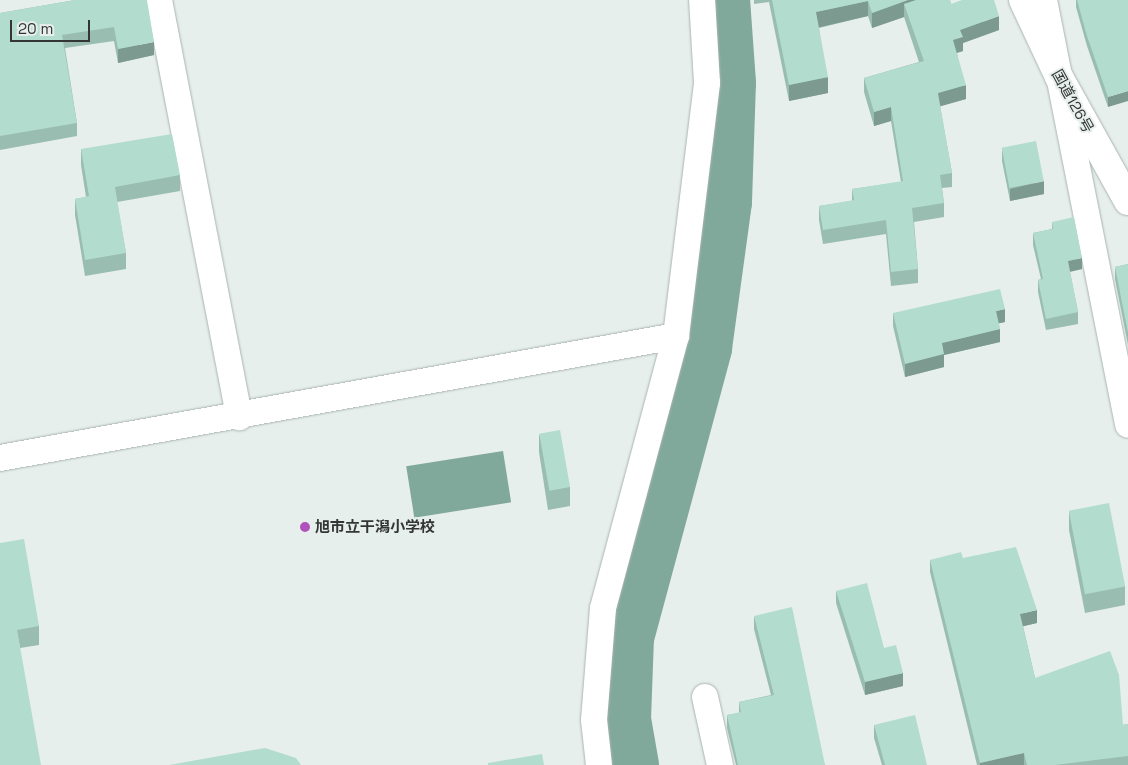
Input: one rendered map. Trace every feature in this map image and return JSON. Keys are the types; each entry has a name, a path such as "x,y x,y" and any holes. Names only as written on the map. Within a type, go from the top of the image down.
{"highway":[{"name":"国道126号","path":"1022,0 1059,77 1128,201"}],"street":[{"path":"159,0 239,417"},
{"path":"599,765 594,720 603,608 676,336 707,83 702,0"},
{"path":"1044,0 1128,425"},
{"path":"0,458 239,417 676,336"},
{"path":"705,697 720,765"}],"shaded area":[{"path":"503,451 511,502 414,518 406,466"}],"building":[{"path":"75,0 147,0 154,42 118,49 114,27 62,35 77,123 0,136 0,13"},
{"path":"772,0 908,0 872,13 868,1 816,12 828,77 789,85"},
{"path":"916,0 950,0 951,4 962,0 994,0 999,16 960,30 963,37 953,40 966,85 938,93 952,173 940,175 944,203 912,208 918,269 891,272 886,220 823,230 819,206 854,200 852,189 903,181 891,107 874,112 864,78 924,61 904,4"},
{"path":"1077,0 1128,0 1128,91 1108,97"},
{"path":"172,134 180,175 115,187 126,253 85,260 75,199 89,196 81,149"},
{"path":"1036,141 1044,181 1009,188 1002,148"},
{"path":"1074,217 1082,258 1068,261 1078,312 1046,319 1038,280 1043,279 1033,233 1053,229 1052,222"},
{"path":"1128,264 1128,333 1115,267"},
{"path":"1000,289 1005,309 996,311 1000,329 942,343 944,354 905,364 893,313"},
{"path":"560,430 570,487 549,491 539,434"},
{"path":"1109,503 1125,586 1085,594 1069,511"},
{"path":"24,539 39,626 17,630 41,765 0,765 0,543"},
{"path":"1016,547 1037,610 1020,614 1035,678 1110,651 1119,675 1123,725 1128,724 1128,756 1055,765 1027,765 1024,753 980,763 930,560 961,552 963,558"},
{"path":"867,583 884,648 896,645 903,673 865,682 836,591"},
{"path":"792,607 825,765 738,765 727,715 741,712 739,702 774,695 754,616"},
{"path":"915,715 927,765 885,765 874,725"},
{"path":"265,748 296,758 301,765 169,765"},
{"path":"542,754 544,765 488,765 488,763"}],"waterway":[{"path":"635,765 627,719 630,638 708,348 728,202 732,83 726,0"}],"place":[{"name":"旭市立干潟小学校","path":"305,527"}]}
